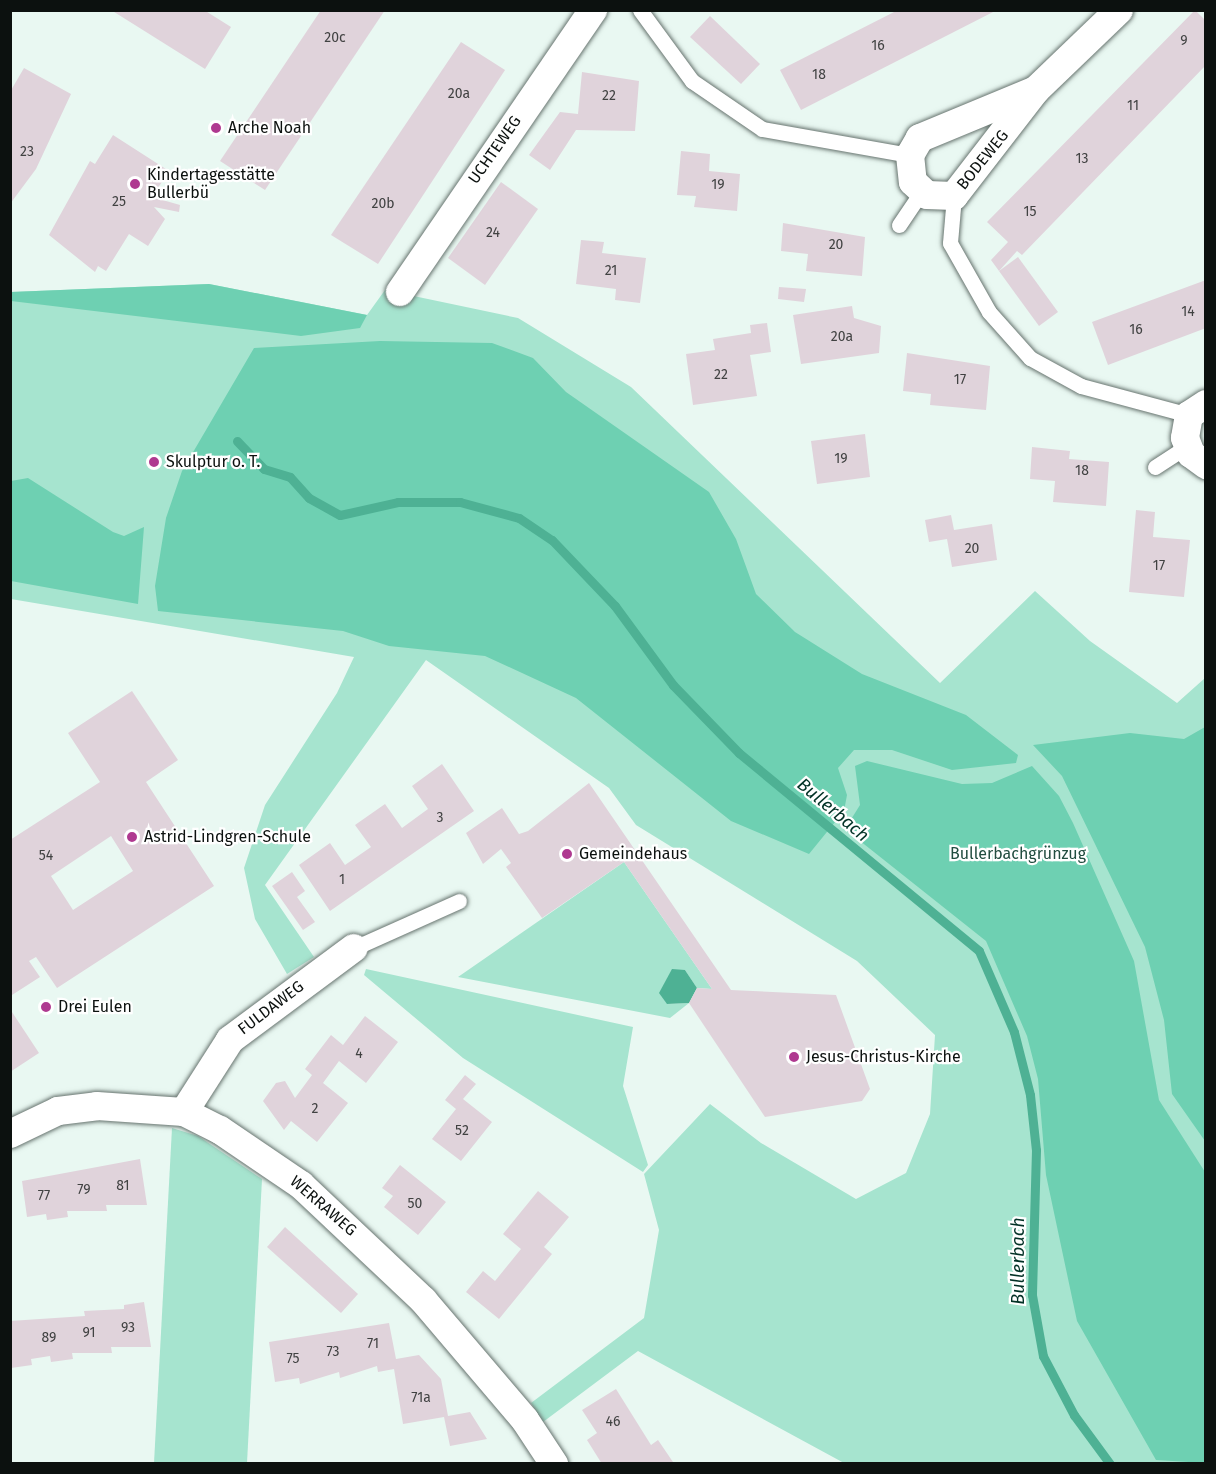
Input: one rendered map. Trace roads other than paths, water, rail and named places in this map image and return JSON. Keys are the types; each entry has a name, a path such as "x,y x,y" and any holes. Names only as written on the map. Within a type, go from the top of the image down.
{"street":[{"name":"UCHTEWEG","path":"400,291 593,10"},
{"name":"BODEWEG","path":"921,192 935,198 954,196 1036,90 1119,10"},
{"name":"BODEWEG","path":"910,155 920,138 1036,90"},
{"path":"910,155 910,175 921,192"},
{"path":"1196,456 1197,410"},
{"name":"FULDAWEG","path":"184,1112 230,1040 354,948"},
{"name":"WERRAWEG","path":"10,1134 58,1112 97,1106 184,1112 262,1156 357,1234 423,1300 554,1464"}],"lane":[{"path":"640,10 692,81 762,129 910,155"},
{"path":"899,225 921,192"},
{"path":"954,196 950,243 989,312 1030,358 1081,386 1197,410"},
{"path":"1155,467 1196,456"},
{"path":"354,948 459,901"}],"waterway":[{"name":"Bullerbach","path":"237,441 264,469 290,477 309,498 340,515 398,502 460,502 519,518 552,540 615,606 673,685 739,753 979,951 1014,1032 1030,1095 1036,1150 1032,1295 1043,1356 1074,1415 1110,1464"}],"place":[{"name":"Arche Noah","path":"216,128"},
{"name":"Kindertagesstätte Bullerbü","path":"135,184"},
{"name":"Skulptur o. T.","path":"154,462"},
{"name":"Astrid-Lindgren-Schule","path":"132,837"},
{"name":"Gemeindehaus","path":"567,854"},
{"name":"Drei Eulen","path":"46,1007"},
{"name":"Jesus-Christus-Kirche","path":"794,1057"}],"park label":[{"name":"Bullerbachgrünzug","path":"1018,854"}]}
